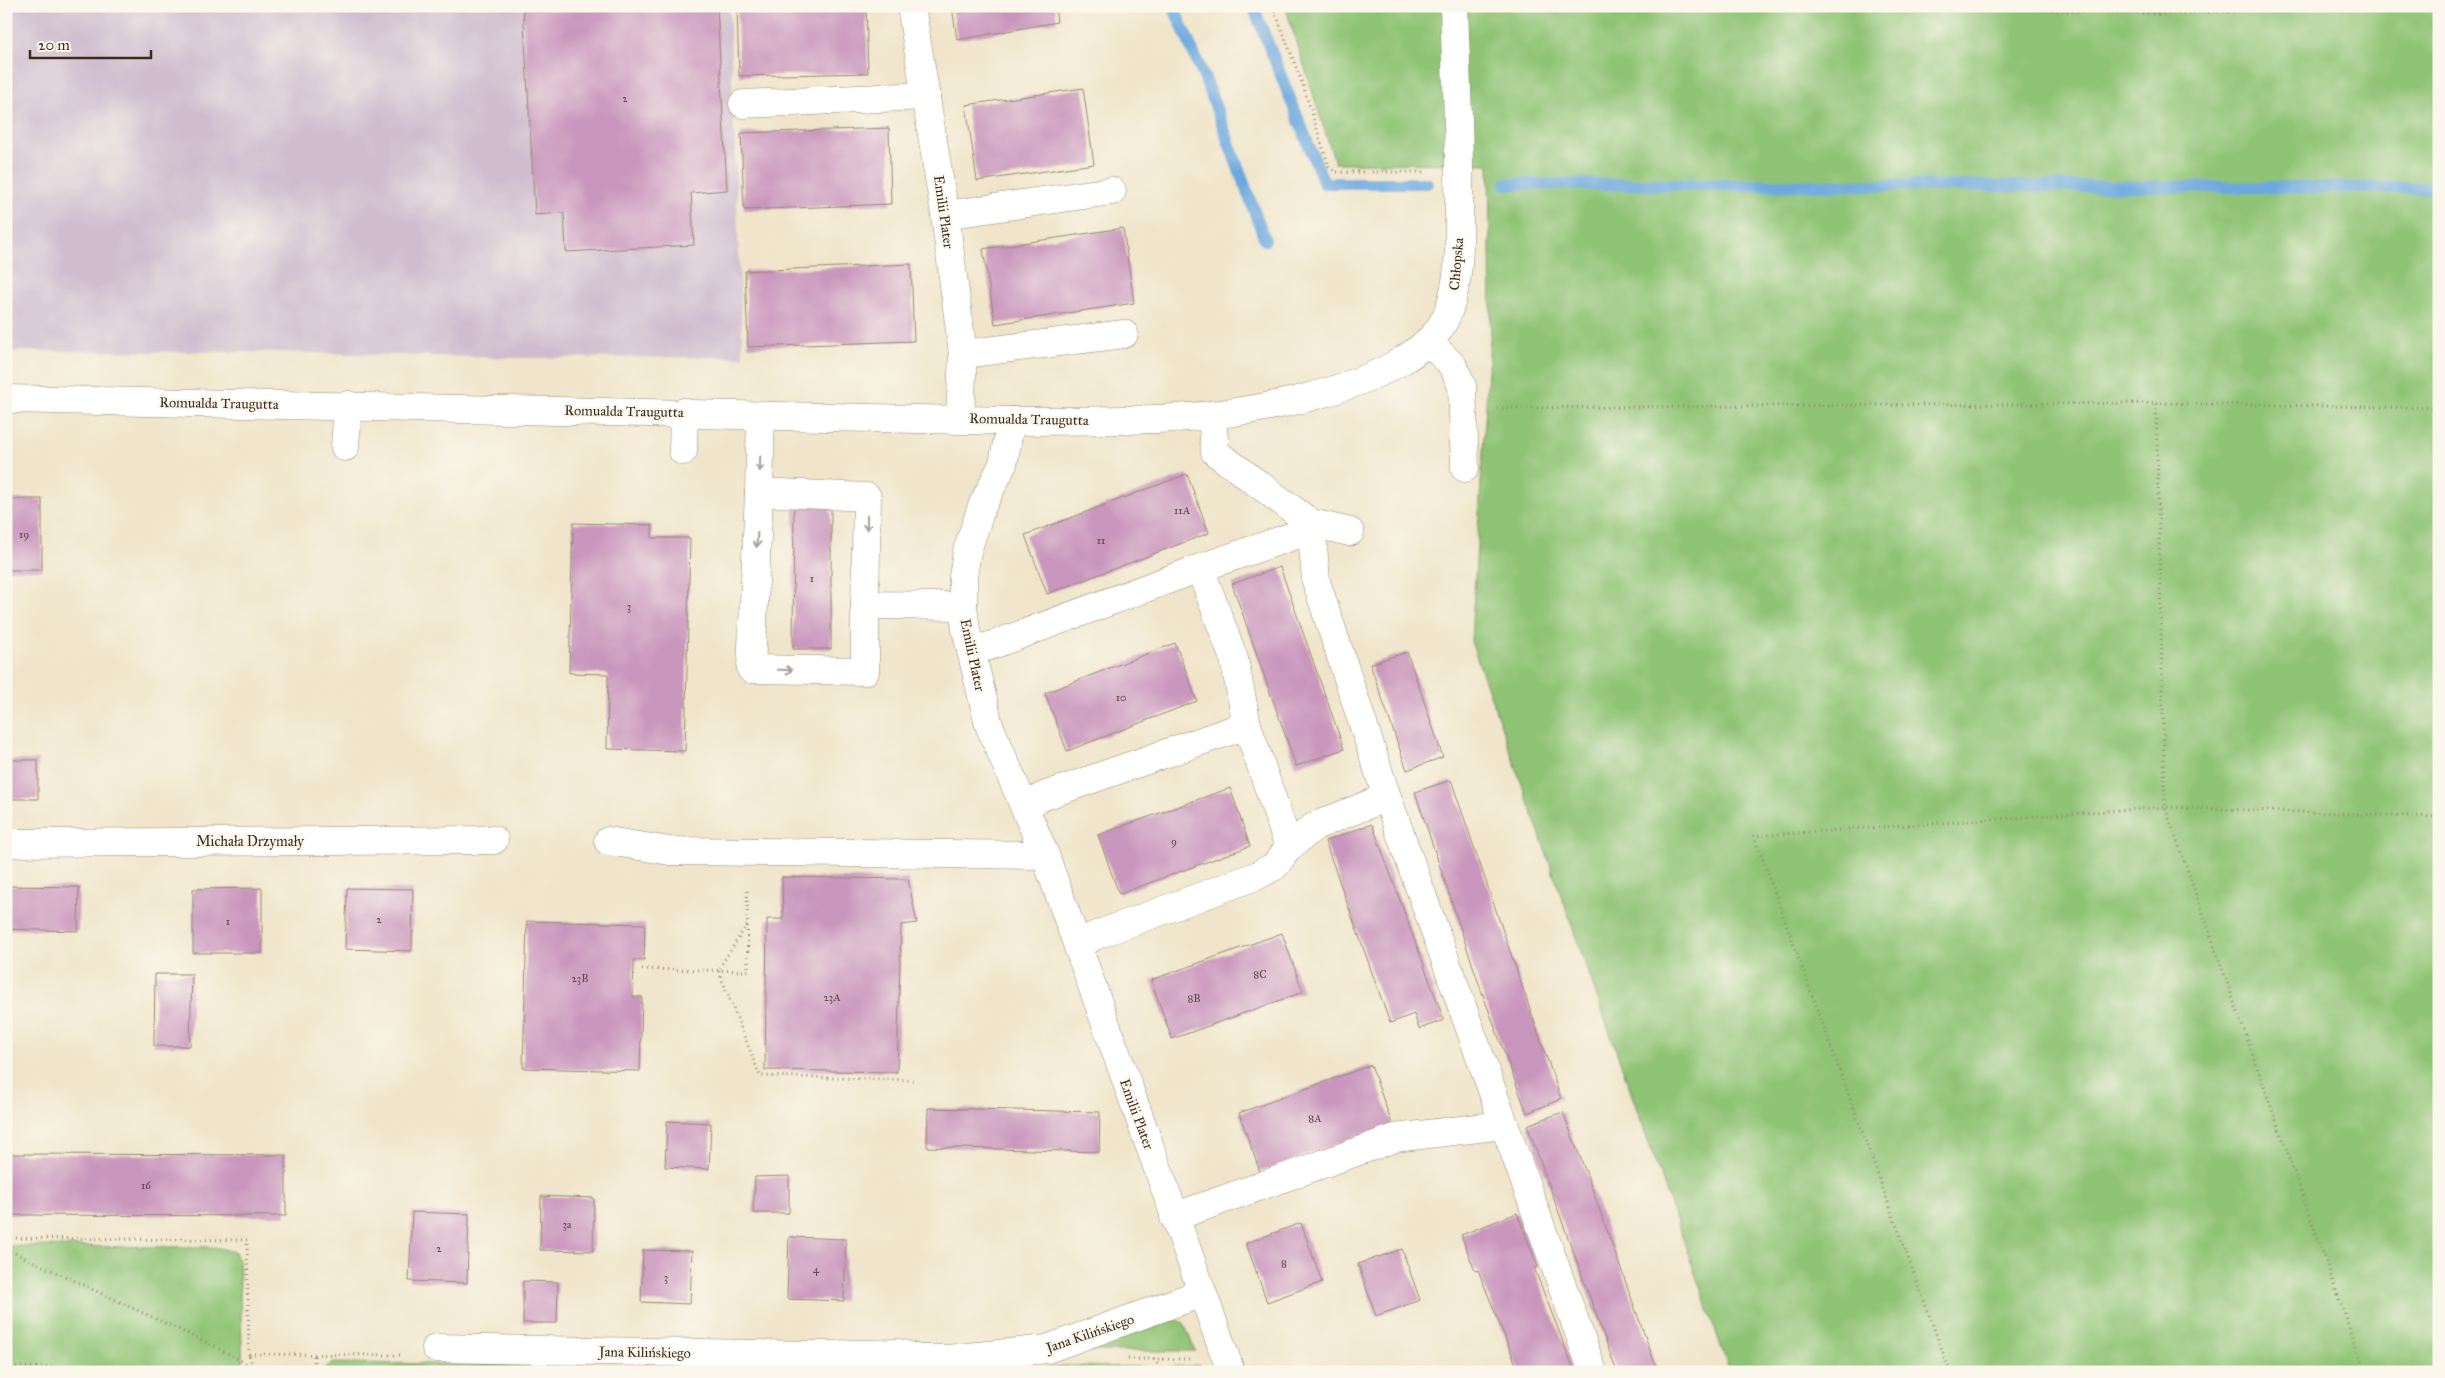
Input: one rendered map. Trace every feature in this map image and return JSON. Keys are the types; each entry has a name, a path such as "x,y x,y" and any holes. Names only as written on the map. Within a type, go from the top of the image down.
{"street":[{"name":"Emilii Plater","path":"911,6 945,215 963,354 960,418"},
{"name":"Chłopska","path":"1241,413 1348,386 1392,366 1429,342 1440,328 1449,311 1456,286 1459,258 1460,172 1454,6"},
{"path":"743,104 926,96"},
{"path":"945,215 1112,191"},
{"path":"963,354 1124,334"},
{"path":"1429,342 1453,366 1460,377 1464,408 1465,468"},
{"name":"Romualda Traugutta","path":"6,399 960,418 1011,421 1173,420 1241,413"},
{"path":"345,447 348,405"},
{"path":"683,451 684,412"},
{"path":"759,492 867,497 864,671 751,669 761,415"},
{"path":"1212,416 1215,452 1311,523 1350,532"},
{"name":"Emilii Plater","path":"1011,421 1004,464 982,506 967,551 963,577 963,606 971,650 989,725 1045,855 1231,1372"},
{"path":"971,650 990,646 1200,568 1293,536 1311,523"},
{"path":"1311,523 1316,581 1387,797 1593,1372"},
{"path":"1200,568 1234,659 1247,725 1289,848"},
{"path":"865,605 963,606"},
{"path":"1024,806 1044,796 1247,725"},
{"path":"1078,947 1094,936 1256,876 1275,866 1289,848 1315,826 1387,797"},
{"name":"Michała Drzymały","path":"6,843 494,840"},
{"path":"608,841 670,851 1045,855"},
{"path":"1174,1217 1396,1138 1503,1125"},
{"name":"Jana Kilińskiego","path":"436,1348 817,1355 899,1353 919,1359 947,1359 1047,1350 1202,1293"}],"path":[{"path":"1273,6 1304,88 1329,167 1336,172 1460,172"},
{"path":"1912,6 2158,14 2366,6"},
{"path":"2158,6 2158,14"},
{"path":"1464,408 2156,403 2439,408"},
{"path":"2156,403 2165,807 2365,1372"},
{"path":"1950,1372 1754,836 2165,807 2439,818"},
{"path":"642,969 748,971 747,878"},
{"path":"718,970 747,925"},
{"path":"718,970 760,1076 912,1080"},
{"path":"6,1238 247,1240 249,1354 252,1366"},
{"path":"6,1249 262,1372"},
{"path":"249,1354 424,1355 436,1348"},
{"path":"314,1355 314,1372"},
{"path":"1154,1359 1163,1372"},
{"path":"6,1367 238,1368 252,1366"}],"shaded area":[{"path":"6,6 729,6 743,357 509,358 277,352 6,351"}],"green space":[{"path":"1285,6 2439,6 2439,1372 1730,1372 1471,641 1491,324 1489,164 1335,163"},
{"path":"6,1246 215,1247 235,1252 239,1261 243,1372 6,1372"},
{"path":"1173,1319 1184,1323 1195,1351 1084,1351"},
{"path":"333,1363 683,1366 683,1372 323,1372 323,1369"},
{"path":"700,1365 791,1366 786,1372 700,1372"},
{"path":"1199,1365 1201,1372 1168,1372 1166,1367"},
{"path":"1066,1366 1145,1367 1149,1372 1003,1372"}],"building":[{"path":"523,6 717,6 727,190 691,193 694,245 566,252 564,213 535,215"},
{"path":"737,6 866,6 868,73 739,76"},
{"path":"952,6 1055,6 1057,22 957,40"},
{"path":"1083,88 1094,164 977,181 966,105"},
{"path":"889,128 891,204 744,210 741,133"},
{"path":"1123,228 1134,303 995,324 983,249"},
{"path":"911,264 914,341 748,347 745,271"},
{"path":"1187,474 1209,533 1047,594 1025,535"},
{"path":"6,499 42,499 42,570 6,570"},
{"path":"794,506 831,506 831,649 793,649"},
{"path":"573,523 652,525 652,538 690,538 685,751 607,749 608,674 569,673"},
{"path":"1280,567 1344,749 1296,766 1232,584"},
{"path":"1175,643 1197,701 1067,751 1045,693"},
{"path":"1407,652 1443,757 1407,770 1370,664"},
{"path":"6,760 38,760 38,799 6,799"},
{"path":"1451,780 1561,1099 1527,1113 1480,987 1415,792"},
{"path":"1230,788 1250,846 1119,894 1098,835"},
{"path":"1372,824 1444,1020 1419,1029 1414,1014 1390,1023 1325,841"},
{"path":"782,877 908,879 917,923 901,925 897,1072 765,1070 767,919 783,919"},
{"path":"6,886 79,887 78,931 6,929"},
{"path":"262,888 262,953 193,953 193,889"},
{"path":"347,888 413,889 412,951 345,949"},
{"path":"527,921 645,924 644,960 634,960 633,997 642,997 640,1071 523,1068"},
{"path":"1282,933 1303,992 1172,1039 1151,980"},
{"path":"155,974 192,974 190,1046 154,1046"},
{"path":"1371,1065 1392,1124 1260,1172 1239,1113"},
{"path":"928,1108 1100,1112 1099,1152 927,1147"},
{"path":"1563,1112 1658,1372 1617,1372 1527,1125"},
{"path":"667,1121 711,1123 709,1169 665,1167"},
{"path":"6,1154 286,1155 286,1216 6,1215"},
{"path":"789,1176 789,1213 753,1213 755,1177"},
{"path":"541,1196 594,1198 593,1251 540,1250"},
{"path":"412,1212 469,1214 467,1283 409,1281"},
{"path":"1517,1213 1538,1267 1534,1268 1575,1372 1519,1372 1478,1270 1475,1271 1461,1235"},
{"path":"1301,1223 1322,1282 1267,1302 1246,1243"},
{"path":"789,1237 846,1239 844,1301 787,1299"},
{"path":"1402,1249 1420,1300 1376,1316 1358,1264"},
{"path":"643,1250 692,1251 690,1304 641,1302"},
{"path":"523,1281 558,1282 557,1323 523,1323"}],"waterway":[{"path":"1173,6 1208,86 1265,240"},
{"path":"1253,6 1324,183 1427,183"},
{"path":"1505,184 2439,188"}]}
